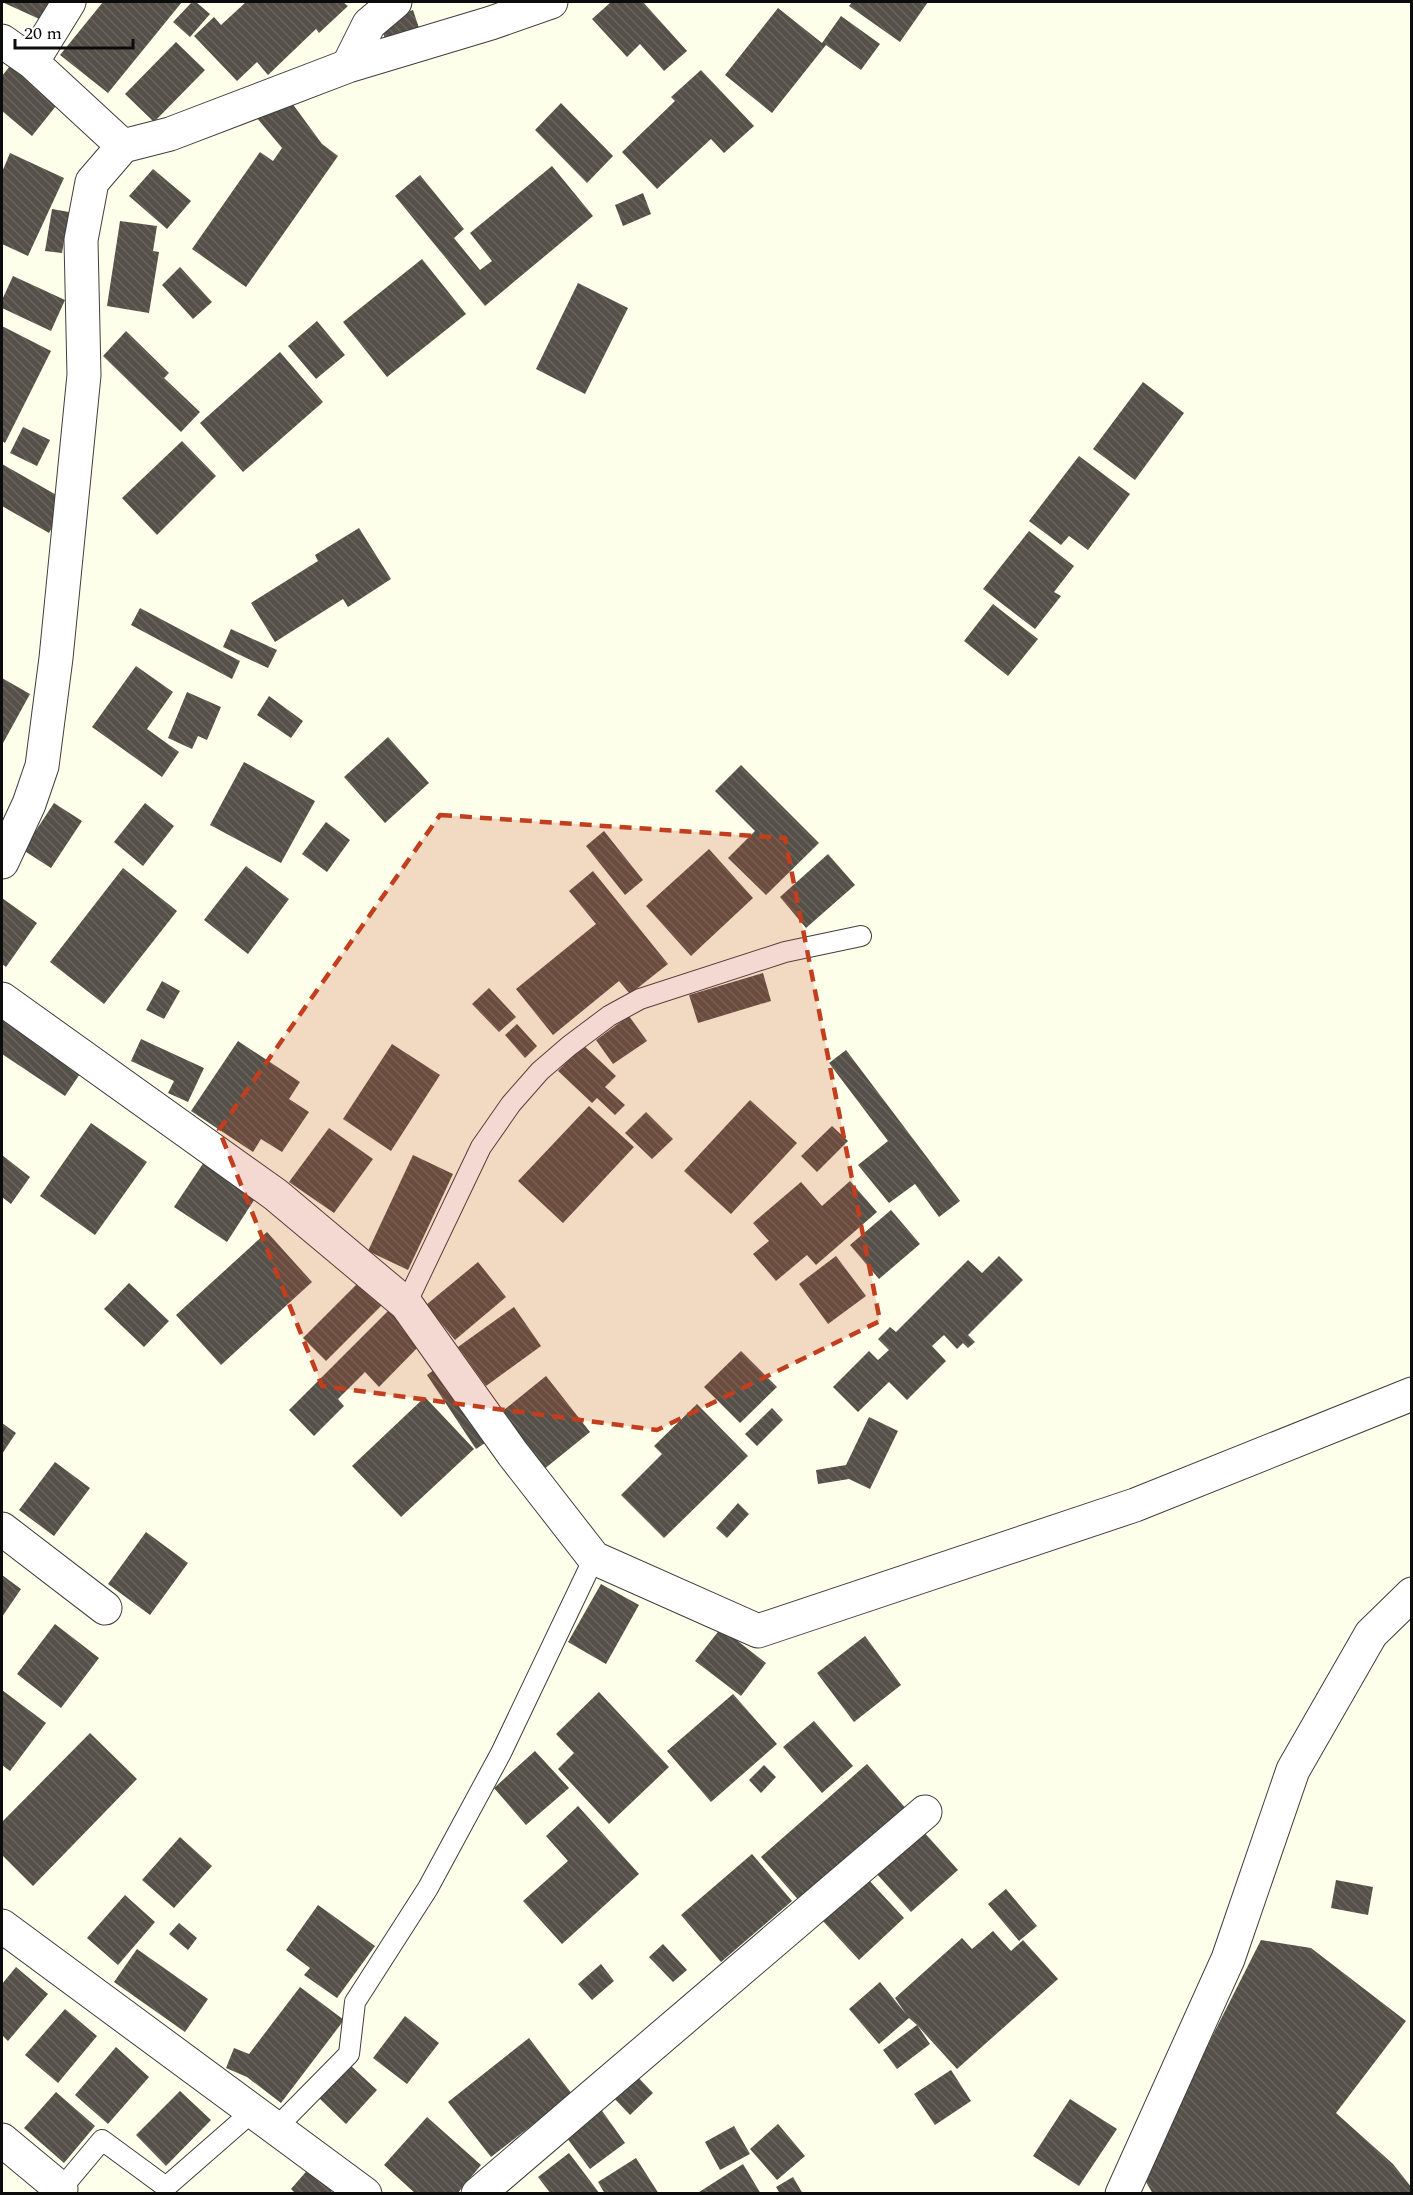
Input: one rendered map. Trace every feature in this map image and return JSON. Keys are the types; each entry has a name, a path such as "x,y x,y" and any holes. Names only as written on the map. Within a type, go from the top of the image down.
{"street":[{"path":"32,62 69,2"},
{"path":"348,66 369,24 395,2"},
{"path":"2,862 29,804 42,766 56,658 84,375 81,240 92,182 123,146 170,134 348,66 551,2"},
{"path":"2,41 32,62 123,146"},
{"path":"2,999 276,1195 406,1304 513,1454 594,1558 758,1631 1135,1505 1412,1394"},
{"path":"2,1529 105,1608"},
{"path":"1122,2193 1228,1959 1293,1770 1371,1634 1412,1594"},
{"path":"478,2193 925,1812"},
{"path":"2,1926 365,2193"},
{"path":"2,2140 59,2191"}],"lane":[{"path":"406,1304 481,1147 511,1104 540,1071 569,1046 609,1016 640,999 785,952 861,936"},
{"path":"59,2191 102,2140 165,2187 265,2119 349,2054 355,2002 428,1888 495,1764 594,1558"}],"highlighted area":[{"path":"440,815 785,838 880,1321 657,1430 322,1386 219,1130"}],"building":[{"path":"2,2 59,2 48,23"},
{"path":"103,2 182,2 108,93 60,55"},
{"path":"192,2 196,2 210,14 190,37 173,22"},
{"path":"246,2 343,2 348,6 319,33 316,29 268,75 257,62 237,81 194,36 214,17 221,25"},
{"path":"611,2 643,2 687,51 664,71 640,44 627,57 592,19"},
{"path":"852,2 928,2 900,42 849,6"},
{"path":"778,8 822,43 841,16 880,44 861,70 826,45 772,113 725,75"},
{"path":"413,10 419,28 385,39 379,21"},
{"path":"176,42 205,70 154,122 125,94"},
{"path":"13,62 60,101 32,136 2,111 2,76"},
{"path":"701,70 754,126 724,153 711,139 657,189 622,152 675,101 671,97"},
{"path":"289,99 322,144 338,156 246,287 192,249 260,152 273,161 282,148 251,111"},
{"path":"561,103 613,156 587,183 535,130"},
{"path":"10,153 64,178 28,256 2,244 2,172"},
{"path":"552,166 593,216 485,306 395,196 420,175 464,229 454,238 480,270 492,261 470,233"},
{"path":"153,169 191,201 167,229 129,196"},
{"path":"643,193 651,214 623,226 615,205"},
{"path":"52,209 69,212 62,253 45,251"},
{"path":"120,221 157,226 153,251 159,252 149,313 107,306"},
{"path":"422,259 466,314 387,377 343,322"},
{"path":"180,267 212,302 193,319 162,285"},
{"path":"13,276 65,300 51,331 2,308 2,300"},
{"path":"578,283 628,308 585,394 536,369"},
{"path":"317,321 345,355 316,379 288,346"},
{"path":"2,326 51,351 5,443 2,441"},
{"path":"126,331 169,373 164,378 200,412 181,432 103,356"},
{"path":"280,352 323,402 243,472 200,423"},
{"path":"1143,382 1184,413 1135,480 1093,449"},
{"path":"23,427 50,440 37,466 10,453"},
{"path":"182,441 216,476 157,535 122,498"},
{"path":"1079,456 1130,494 1088,550 1069,536 1061,545 1029,521"},
{"path":"2,464 67,501 49,533 2,506"},
{"path":"359,528 391,579 348,607 343,599 275,642 251,603 318,561 315,555"},
{"path":"1029,531 1074,566 1054,592 1061,596 1035,629 983,589"},
{"path":"993,604 1038,639 1008,676 964,641"},
{"path":"140,608 240,661 232,679 131,625"},
{"path":"231,629 277,650 268,668 223,647"},
{"path":"136,666 173,692 147,729 179,752 162,777 92,727"},
{"path":"2,678 30,694 2,745"},
{"path":"187,692 221,707 207,740 198,736 192,749 168,738"},
{"path":"269,696 303,721 291,738 257,715"},
{"path":"388,737 429,783 385,823 344,777"},
{"path":"244,762 315,801 281,863 210,825"},
{"path":"741,765 819,843 766,895 728,858 755,831 715,791"},
{"path":"54,803 82,821 51,868 23,850"},
{"path":"145,803 174,826 143,866 114,842"},
{"path":"326,822 350,840 327,872 302,854"},
{"path":"604,831 643,880 625,895 586,846"},
{"path":"709,849 753,898 691,956 646,906"},
{"path":"828,854 855,885 806,928 780,897"},
{"path":"246,866 289,899 248,954 204,920"},
{"path":"123,868 177,911 104,1004 50,962"},
{"path":"593,871 668,964 630,994 619,981 553,1035 516,989 596,924 569,891"},
{"path":"2,898 37,923 6,967 2,964"},
{"path":"763,973 771,1001 698,1023 689,995"},
{"path":"162,981 180,991 164,1019 146,1010"},
{"path":"489,988 516,1017 499,1032 472,1004"},
{"path":"2,1011 86,1065 65,1096 2,1054"},
{"path":"629,1016 647,1041 613,1064 596,1040"},
{"path":"517,1024 537,1046 525,1058 505,1035"},
{"path":"141,1039 204,1068 188,1102 168,1093 174,1081 131,1061"},
{"path":"238,1041 300,1082 289,1099 309,1112 282,1152 261,1139 253,1152 191,1111"},
{"path":"392,1044 440,1075 391,1151 343,1119"},
{"path":"583,1045 616,1076 605,1087 625,1105 615,1115 597,1098 592,1103 558,1071"},
{"path":"846,1050 960,1201 939,1217 915,1184 889,1203 858,1165 888,1141 829,1063"},
{"path":"750,1100 797,1143 731,1214 684,1171"},
{"path":"589,1106 634,1147 563,1223 518,1181"},
{"path":"646,1112 673,1139 652,1159 625,1133"},
{"path":"91,1123 147,1162 95,1235 40,1196"},
{"path":"832,1126 848,1141 817,1172 801,1156"},
{"path":"329,1128 373,1159 334,1213 289,1182"},
{"path":"2,1155 30,1177 11,1204 2,1197"},
{"path":"413,1155 453,1174 408,1270 368,1251"},
{"path":"206,1159 258,1194 227,1242 174,1207"},
{"path":"850,1181 877,1212 816,1265 807,1255 776,1281 753,1254 769,1241 753,1223 801,1182 822,1206"},
{"path":"891,1210 920,1244 879,1279 850,1245"},
{"path":"267,1232 312,1282 221,1365 176,1315"},
{"path":"836,1256 866,1296 828,1324 799,1284"},
{"path":"999,1256 1023,1280 968,1335 975,1342 968,1348 963,1343 957,1349 944,1335 932,1346 946,1361 907,1400 889,1382 858,1412 833,1387 869,1351 878,1360 889,1350 878,1339 890,1327 896,1332 968,1260 982,1273"},
{"path":"478,1262 506,1297 455,1340 426,1305"},
{"path":"359,1282 382,1305 326,1361 303,1338"},
{"path":"129,1283 169,1321 144,1347 104,1309"},
{"path":"514,1307 541,1346 486,1386 458,1347"},
{"path":"390,1309 423,1342 379,1387 365,1372 338,1399 344,1406 314,1436 289,1410"},
{"path":"741,1351 777,1387 740,1423 704,1387"},
{"path":"438,1367 488,1441 476,1449 427,1375"},
{"path":"546,1376 590,1432 543,1470 499,1414"},
{"path":"425,1397 474,1449 401,1517 352,1466"},
{"path":"697,1404 748,1456 664,1538 621,1495 662,1454 654,1446"},
{"path":"772,1408 783,1420 757,1446 745,1434"},
{"path":"869,1417 898,1431 870,1489 849,1479 818,1484 816,1470 846,1465"},
{"path":"2,1423 16,1433 2,1454"},
{"path":"55,1462 90,1488 54,1536 19,1510"},
{"path":"738,1503 749,1514 727,1538 716,1528"},
{"path":"146,1532 188,1563 150,1615 108,1584"},
{"path":"2,1575 21,1589 2,1617"},
{"path":"601,1584 639,1605 606,1664 568,1642"},
{"path":"55,1624 99,1658 61,1708 17,1674"},
{"path":"721,1628 766,1663 741,1696 695,1661"},
{"path":"865,1636 901,1685 854,1722 817,1673"},
{"path":"2,1690 46,1723 10,1771 2,1765"},
{"path":"599,1692 669,1767 609,1824 558,1769 574,1753 556,1734"},
{"path":"733,1694 777,1744 711,1802 667,1751"},
{"path":"814,1721 853,1766 822,1793 783,1747"},
{"path":"90,1733 137,1779 33,1886 2,1855 2,1822"},
{"path":"535,1751 569,1788 526,1825 494,1788"},
{"path":"867,1764 908,1811 802,1904 761,1857"},
{"path":"764,1765 776,1777 761,1793 749,1780"},
{"path":"578,1806 639,1874 562,1944 523,1901 568,1861 546,1836"},
{"path":"923,1831 958,1870 911,1912 876,1873"},
{"path":"180,1837 212,1866 174,1908 142,1880"},
{"path":"752,1854 792,1901 721,1962 681,1915"},
{"path":"866,1877 904,1918 859,1960 822,1920"},
{"path":"1336,1880 1373,1887 1368,1915 1331,1908"},
{"path":"1006,1889 1037,1926 1019,1941 988,1904"},
{"path":"125,1895 155,1922 118,1965 87,1938"},
{"path":"318,1905 375,1946 337,1998 304,1975 310,1968 286,1950"},
{"path":"179,1923 197,1938 188,1950 169,1934"},
{"path":"993,1931 1011,1951 1023,1940 1058,1979 957,2069 909,2018 879,2044 849,2009 880,1982 906,2014 895,1998 962,1938 972,1949"},
{"path":"1261,1940 1311,1948 1406,2021 1336,2113 1393,2164 1412,2188 1412,2194 1153,2194 1142,2175"},
{"path":"663,1944 687,1970 673,1982 649,1957"},
{"path":"137,1949 208,1999 185,2032 114,1982"},
{"path":"601,1964 614,1981 592,2000 578,1984"},
{"path":"16,1967 48,1994 8,2041 2,2035 2,1984"},
{"path":"300,1987 344,2020 281,2103 247,2077 226,2068 234,2048 249,2054"},
{"path":"65,2009 97,2036 58,2083 25,2055"},
{"path":"405,2016 439,2043 407,2084 373,2058"},
{"path":"917,2025 930,2044 897,2069 883,2050"},
{"path":"529,2038 572,2094 491,2157 448,2102"},
{"path":"116,2047 149,2077 108,2124 75,2095"},
{"path":"350,2065 377,2090 346,2124 319,2098"},
{"path":"951,2070 971,2101 935,2125 914,2094"},
{"path":"635,2074 653,2093 630,2115 611,2095"},
{"path":"180,2091 211,2120 166,2166 136,2135"},
{"path":"56,2092 95,2126 64,2163 24,2128"},
{"path":"1070,2099 1117,2129 1079,2186 1033,2156"},
{"path":"600,2108 625,2143 590,2169 564,2134"},
{"path":"427,2117 481,2165 457,2194 416,2194 384,2165"},
{"path":"778,2124 805,2156 777,2180 750,2149"},
{"path":"734,2126 750,2154 720,2170 705,2142"},
{"path":"569,2153 600,2194 551,2194 538,2177"},
{"path":"636,2158 659,2194 605,2194 598,2182"},
{"path":"743,2164 761,2194 696,2194"},
{"path":"311,2166 335,2188 329,2194 296,2194 291,2189"},
{"path":"793,2177 803,2194 780,2194 776,2187"}]}
